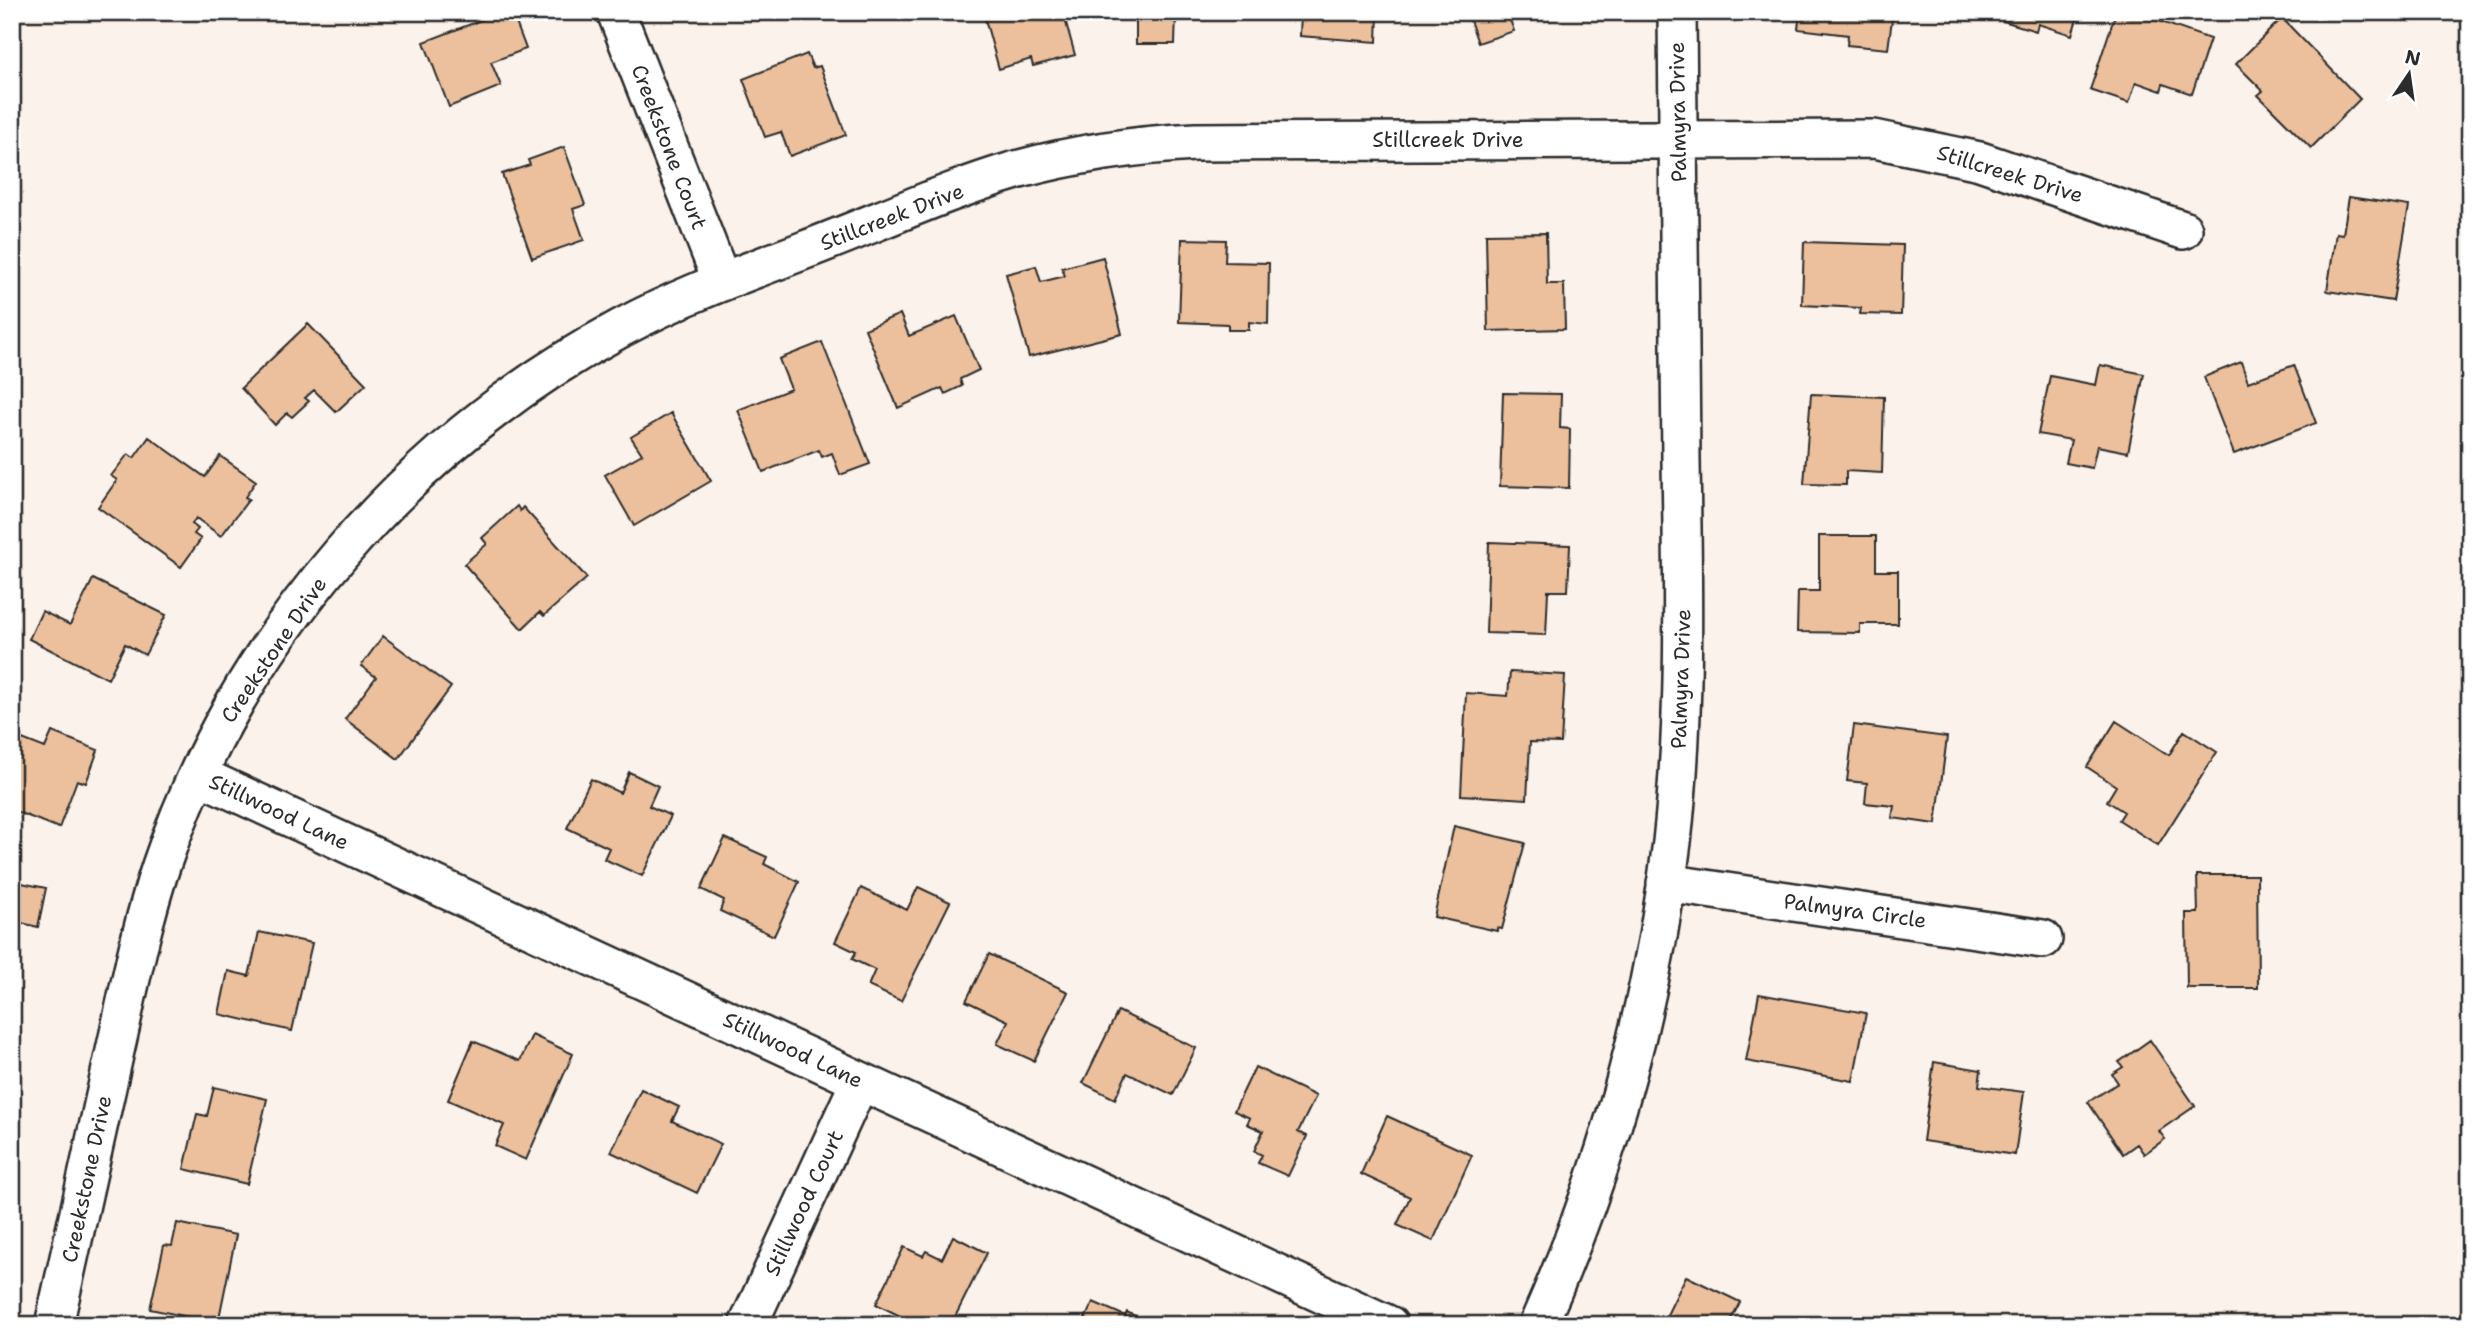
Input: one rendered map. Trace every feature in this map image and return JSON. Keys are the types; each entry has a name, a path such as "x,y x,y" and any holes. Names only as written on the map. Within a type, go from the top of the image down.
{"street":[{"name":"Creekstone Court","path":"616,12 722,282"},
{"name":"Palmyra Drive","path":"1538,1325 1575,1236 1614,1119 1647,989 1666,883 1676,801 1684,661 1676,12"},
{"name":"Stillcreek Drive","path":"722,282 1012,172 1091,152 1195,142 1827,137 1905,143 1980,161 2183,230"},
{"name":"Creekstone Drive","path":"54,1325 140,935 162,863 198,775 235,703 304,600 355,538 415,477 500,406 565,360 650,313 722,282"},
{"name":"Stillwood Lane","path":"198,775 1389,1325"},
{"name":"Palmyra Circle","path":"1666,883 2043,939"},
{"name":"Stillwood Court","path":"748,1325 860,1081"}],"building":[{"path":"502,12 512,12 526,49 491,62 501,86 449,107 424,42"},
{"path":"983,12 1063,12 1075,55 1033,66 1031,59 999,69"},
{"path":"1136,12 1176,12 1175,44 1136,44"},
{"path":"1301,12 1378,12 1377,42 1300,36"},
{"path":"1467,12 1507,12 1514,31 1478,43"},
{"path":"1800,12 1893,12 1888,49 1847,45 1848,35 1798,29"},
{"path":"1974,12 2079,12 2072,35 2038,24 2036,31"},
{"path":"2116,12 2133,12 2210,39 2192,94 2163,84 2161,91 2136,82 2129,103 2090,90"},
{"path":"2282,18 2360,99 2311,148 2258,95 2263,91 2236,64"},
{"path":"807,54 813,68 820,66 846,135 790,156 781,132 765,137 743,79"},
{"path":"564,147 585,205 573,209 584,240 532,258 502,174 530,165 528,160"},
{"path":"2349,197 2409,206 2393,301 2327,291 2336,233 2343,234"},
{"path":"1546,233 1547,284 1564,284 1565,329 1488,331 1486,234"},
{"path":"1182,239 1226,240 1225,262 1269,263 1268,324 1249,322 1249,330 1228,330 1228,324 1179,322"},
{"path":"1804,242 1903,245 1901,315 1860,314 1861,308 1802,305"},
{"path":"1103,257 1122,334 1029,357 1006,274 1036,266 1041,282 1065,276 1062,268"},
{"path":"900,314 909,336 956,316 979,370 960,379 962,386 945,394 942,388 898,408 865,329"},
{"path":"308,324 366,384 336,412 314,390 305,398 309,401 292,417 287,413 275,425 241,388"},
{"path":"822,342 870,464 840,475 832,453 822,457 819,450 763,472 738,410 791,389 779,359"},
{"path":"2241,362 2248,382 2294,365 2316,423 2234,454 2204,377"},
{"path":"2100,365 2144,374 2128,452 2097,446 2092,468 2066,463 2071,440 2038,434 2050,376 2096,385"},
{"path":"1503,393 1561,394 1560,428 1570,429 1569,488 1500,486"},
{"path":"1811,394 1884,397 1882,473 1846,471 1846,485 1804,484"},
{"path":"671,413 711,481 634,526 605,475 642,454 631,437"},
{"path":"149,437 205,477 220,456 256,481 245,497 249,499 221,536 196,518 192,524 198,529 194,534 201,539 181,567 98,507 117,480 111,476 128,454 134,458"},
{"path":"517,506 520,511 523,507 587,578 544,616 540,612 522,629 464,564 487,544 482,538"},
{"path":"1819,536 1876,536 1876,571 1898,571 1898,624 1860,624 1860,633 1797,632 1798,591 1819,591"},
{"path":"1489,542 1570,545 1568,591 1548,591 1546,635 1486,633"},
{"path":"93,579 166,615 145,655 125,644 108,679 29,639 42,611 70,625"},
{"path":"383,636 451,687 398,759 345,719 376,677 361,666"},
{"path":"1510,672 1565,675 1561,743 1530,742 1527,799 1461,795 1466,693 1508,696"},
{"path":"2116,721 2169,755 2184,731 2217,752 2158,845 2119,820 2124,812 2107,801 2116,786 2087,767"},
{"path":"1854,725 1947,737 1936,824 1892,818 1894,806 1865,803 1867,783 1847,781"},
{"path":"52,732 98,750 86,783 77,780 59,828 12,810 12,735 45,748"},
{"path":"629,772 658,786 649,806 671,816 642,876 604,859 609,848 567,828 591,779 620,793"},
{"path":"1454,826 1525,843 1502,929 1497,928 1497,931 1434,917"},
{"path":"725,838 767,857 764,864 799,882 774,936 720,911 724,900 701,889"},
{"path":"2197,875 2257,875 2258,988 2187,988 2186,913 2198,913"},
{"path":"12,881 46,888 38,927 13,921 12,926"},
{"path":"918,887 950,902 901,1001 868,986 875,970 852,959 856,952 835,942 861,888 907,910"},
{"path":"259,932 312,943 292,1031 219,1014 228,971 249,976"},
{"path":"989,954 1068,992 1034,1061 997,1044 1008,1021 966,1001"},
{"path":"1759,994 1866,1013 1853,1081 1746,1061"},
{"path":"1118,1011 1196,1048 1173,1095 1127,1073 1115,1099 1083,1083"},
{"path":"532,1035 573,1054 526,1160 495,1146 504,1125 448,1100 473,1041 520,1061"},
{"path":"2150,1040 2195,1106 2159,1131 2165,1139 2144,1154 2137,1144 2123,1154 2088,1102 2118,1083 2112,1074 2123,1067 2119,1062"},
{"path":"1934,1062 1981,1070 1979,1086 2024,1092 2015,1155 1923,1141"},
{"path":"1255,1067 1316,1096 1298,1132 1307,1136 1288,1176 1258,1163 1262,1155 1254,1151 1263,1131 1247,1124 1250,1118 1234,1111"},
{"path":"214,1087 267,1099 247,1184 184,1169 197,1114 207,1116"},
{"path":"641,1089 679,1107 672,1121 721,1144 697,1193 611,1152"},
{"path":"1387,1116 1472,1155 1433,1241 1397,1225 1410,1197 1361,1174"},
{"path":"177,1223 236,1235 218,1323 150,1309 164,1245 172,1246"},
{"path":"953,1236 987,1253 951,1325 918,1325 876,1304 904,1247 923,1256 926,1251 942,1259"},
{"path":"1686,1276 1740,1302 1730,1322 1737,1325 1662,1325"},
{"path":"1093,1302 1125,1316 1127,1312 1154,1325 1082,1325"}]}
